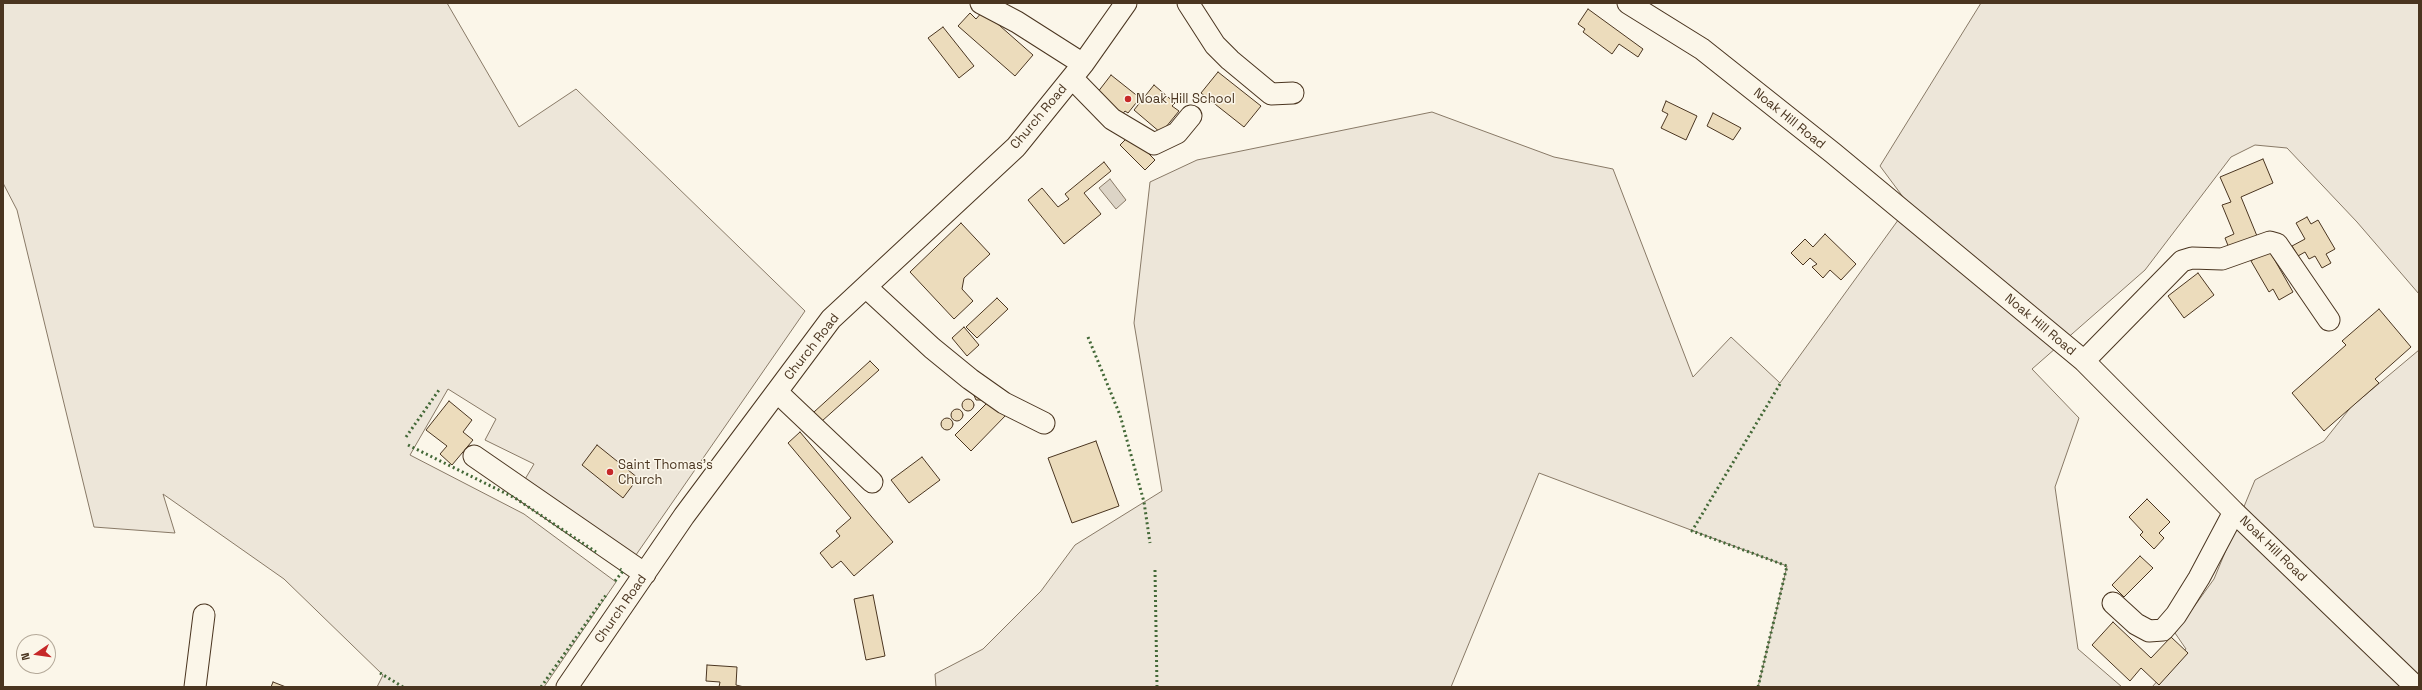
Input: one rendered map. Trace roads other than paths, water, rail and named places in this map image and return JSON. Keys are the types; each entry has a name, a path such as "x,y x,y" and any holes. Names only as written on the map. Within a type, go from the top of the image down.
{"street":[{"path":"981,3 1017,22 1078,71 1112,119 1154,144 1177,133 1190,116"},
{"name":"Church Road","path":"567,687 684,516 831,320 1016,147 1078,71 1126,3"},
{"path":"1188,3 1215,45 1230,60 1271,94 1293,93"},
{"name":"Noak Hill Road","path":"1628,3 1702,50 1833,154 2084,361 2234,512 2416,687"},
{"path":"2084,361 2182,261 2192,258 2222,259 2270,242 2277,244 2329,320"},
{"path":"866,287 932,348 970,379 1004,403 1044,423"},
{"path":"777,392 872,482"},
{"path":"474,456 645,574"},
{"path":"2113,603 2136,624 2149,631 2163,630 2176,615 2199,578 2234,512"},
{"path":"196,687 204,615"}],"place":[{"name":"Noak Hill School","path":"1128,99"},
{"name":"Saint Thomas's Church","path":"610,472"}]}
